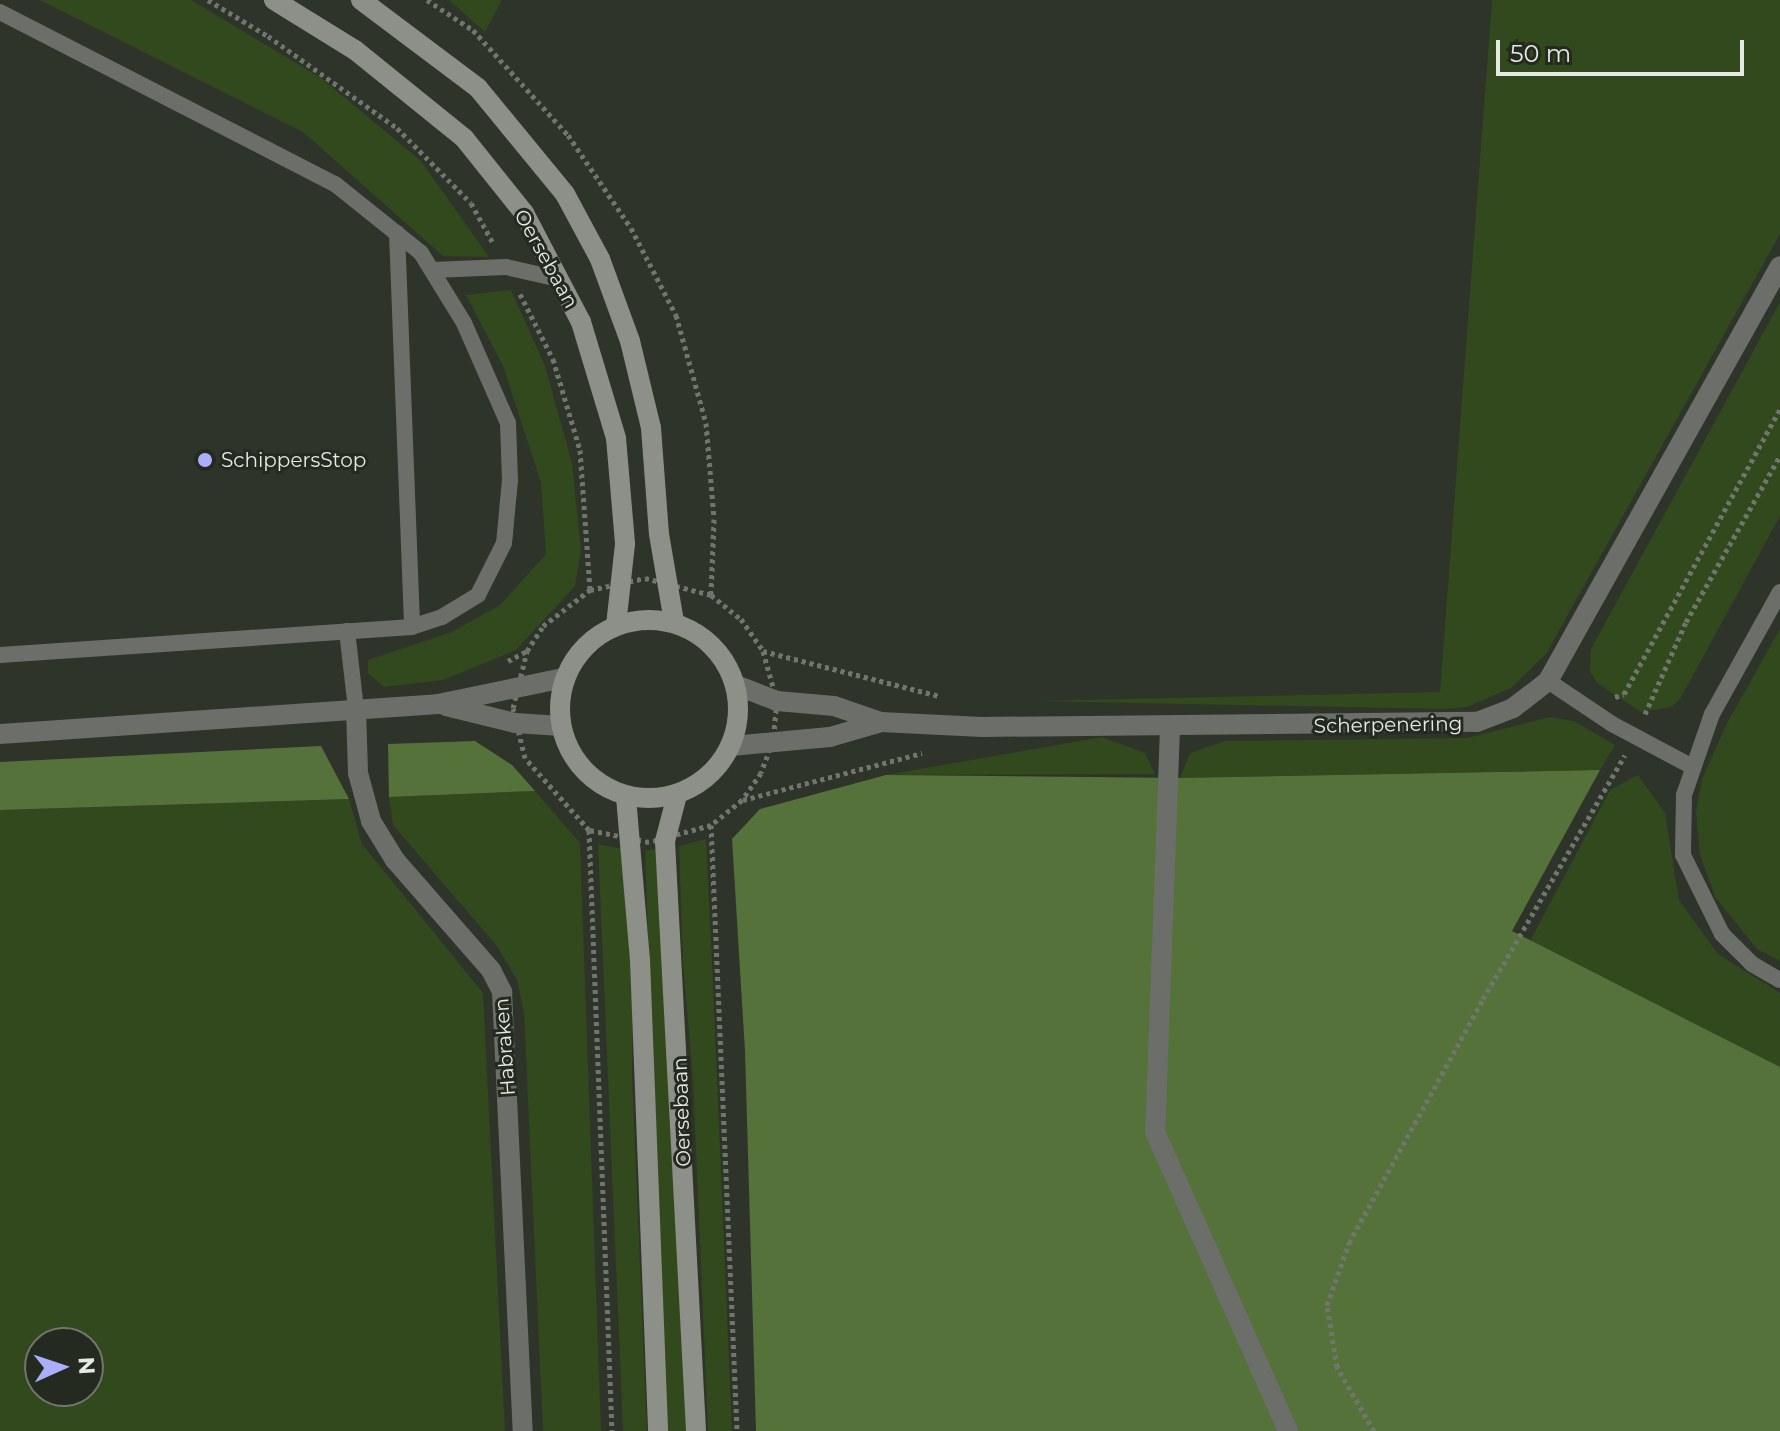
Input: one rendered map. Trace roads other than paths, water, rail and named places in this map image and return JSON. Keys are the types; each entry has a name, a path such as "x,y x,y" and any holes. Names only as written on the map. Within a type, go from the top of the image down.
{"main road":[{"name":"Oersebaan","path":"274,0 355,50 464,138 524,213 581,322 616,438 624,579 616,625"},
{"path":"361,0 478,88 565,194 600,259 630,341 651,428 665,579 674,622"},
{"path":"635,619 674,622 701,636 723,657 736,685 738,716 731,746 709,776 677,795 626,797 597,783 574,761 561,726 564,678 584,646 616,625 635,619"},
{"name":"Oersebaan","path":"677,795 665,841 696,1431"},
{"name":"Oersebaan","path":"626,797 633,842 658,1431"}],"street":[{"name":"Scherpenering","path":"736,685 777,701 834,706 881,722 982,727 1170,728 1477,722 1513,708 1548,681 1780,266"},
{"path":"0,734 438,704 564,678"},
{"path":"438,704 515,723 561,726"},
{"name":"Habraken","path":"356,709 358,773 371,821 395,860 491,970 502,992 523,1431"},
{"name":"Scherpenering","path":"731,746 830,737 881,722"},
{"path":"1170,728 1155,1132 1288,1431"}],"lane":[{"path":"0,12 335,184 421,253 464,323 508,423 510,480 504,543 478,595 412,627 0,655"},
{"path":"397,233 412,627"},
{"path":"432,270 506,267 559,279"},
{"path":"1780,592 1712,714 1684,795 1683,855 1722,934 1752,964 1780,980"},
{"path":"347,631 356,709"},
{"path":"1548,681 1584,706 1693,767"}],"place":[{"name":"SchippersStop","path":"205,460"}]}
